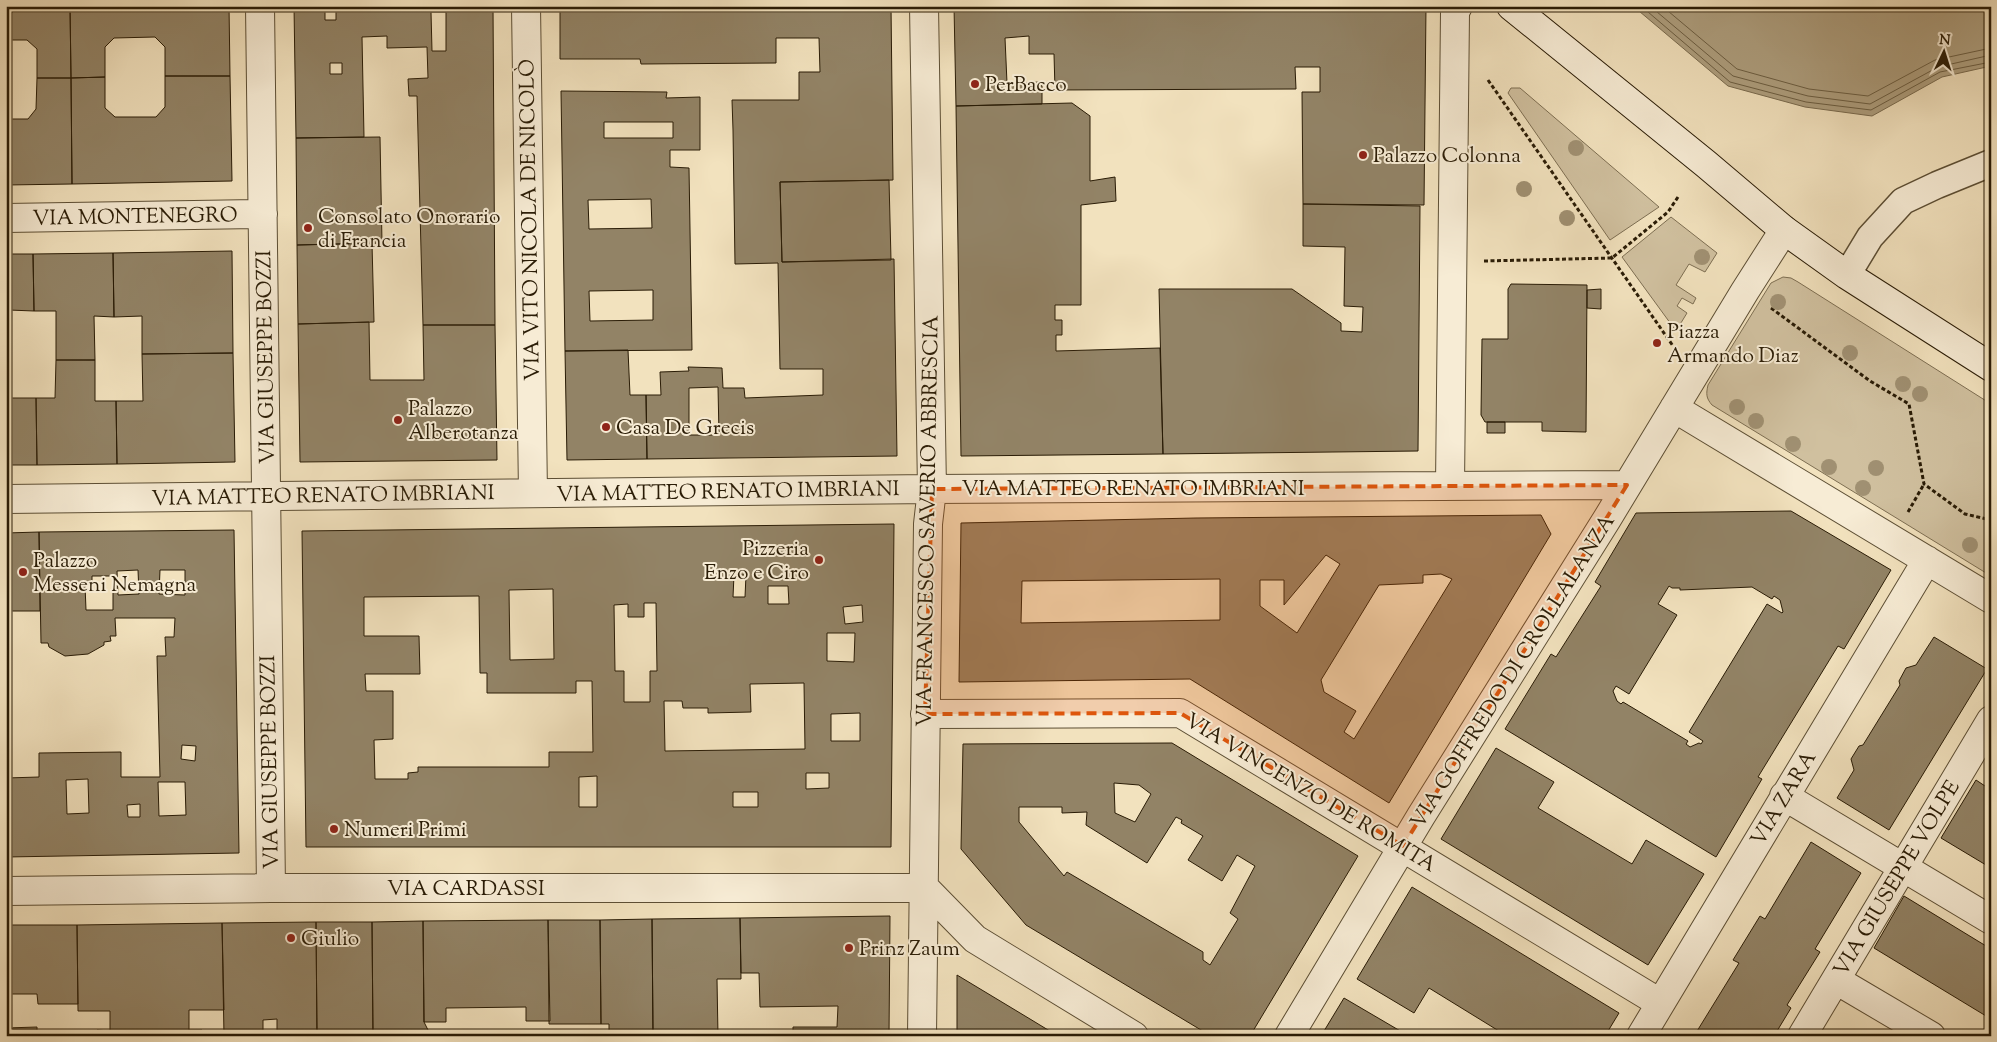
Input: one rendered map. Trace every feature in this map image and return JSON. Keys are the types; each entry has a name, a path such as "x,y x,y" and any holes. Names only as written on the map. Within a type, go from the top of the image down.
{"street":[{"name":"VIA GIUSEPPE BOZZI","path":"260,6 271,888"},
{"name":"VIA VITO NICOLA DE NICOLÒ","path":"526,6 533,494"},
{"name":"VIA FRANCESCO SAVERIO ABBRESCIA","path":"922,1036 928,524 932,489 924,6"},
{"path":"1458,6 1455,12 1450,486 1627,485 1784,230"},
{"path":"1511,6 1706,164 1784,230 1847,275 1991,367"},
{"path":"1847,275 1870,237 1903,202 1937,185 1991,163"},
{"name":"VIA MONTENEGRO","path":"6,218 263,214"},
{"path":"1674,408 1991,599"},
{"name":"VIA GOFFREDO DI CROLLALANZA","path":"1289,1036 1403,846 1627,485"},
{"name":"VIA MATTEO RENATO IMBRIANI","path":"6,499 932,489 1450,486"},
{"name":"VIA ZARA","path":"1641,1036 1928,560"},
{"name":"VIA VINCENZO DE ROMITA","path":"925,714 1180,713 1403,846 1660,1004"},
{"name":"VIA GIUSEPPE VOLPE","path":"1802,1036 1903,867 1986,738"},
{"path":"1784,796 1991,920"},
{"name":"VIA CARDASSI","path":"6,891 271,888 925,888"},
{"path":"925,888 975,939 1134,1036"},
{"path":"1836,980 1931,1036"}],"path":[{"path":"1485,75 1674,347"},
{"path":"1476,261 1612,258 1668,212 1678,197"},
{"path":"1767,305 1870,381 1909,404 1924,484 1907,515"},
{"path":"1924,484 1965,514 1991,520"}],"highlighted area":[{"path":"1627,485 1403,846 1180,713 925,714 932,489"}],"shaded area":[{"path":"1511,88 1520,88 1659,207 1610,240 1508,93"},
{"path":"1671,217 1717,253 1705,272 1689,264 1676,285 1696,298 1693,304 1682,298 1677,306 1687,313 1676,331 1622,257"},
{"path":"1783,277 1791,278 1798,282 1991,404 1991,576 1712,405 1707,396 1708,385 1771,283"}],"water":[{"path":"1633,6 1991,6 1991,66 1942,77 1872,116 1805,107 1728,86"}],"building":[{"path":"6,6 70,6 71,78 37,78 37,49 27,40 6,40"},
{"path":"70,6 229,6 230,76 165,76 165,47 155,37 114,38 105,47 105,77 71,78"},
{"path":"294,6 493,6 495,325 423,325 417,96 409,96 408,79 428,78 427,47 387,48 387,36 362,37 364,137 296,138","holes":["325,9 336,9 336,20 325,20","431,12 446,12 446,51 432,51","330,63 342,63 342,74 330,74"]},
{"path":"560,6 891,6 893,180 780,182 782,262 894,259 897,456 647,459 646,395 661,395 660,372 689,371 688,367 722,368 723,388 744,388 745,398 823,395 823,369 780,369 778,263 735,264 732,100 799,100 799,72 820,72 819,38 776,38 776,63 641,64 640,59 560,59","holes":["718,387 719,435 689,435 689,388"]},
{"name":"Palazzo Colonna","path":"954,6 1426,6 1424,205 1303,204 1302,92 1320,92 1320,67 1295,67 1296,89 1055,90 1054,54 1029,54 1029,36 1005,38 1007,83 1042,82 1042,104 956,106"},
{"path":"165,76 230,76 232,181 72,184 71,78 105,77 105,108 115,117 156,117 165,107"},
{"path":"37,78 71,78 72,184 6,185 6,119 28,119 36,109"},
{"path":"561,91 667,92 666,98 700,97 700,150 670,150 670,167 689,168 692,350 565,351","holes":["604,122 673,122 673,138 604,138","651,199 652,228 589,229 588,200","653,290 653,320 590,321 589,291"]},
{"path":"1072,103 1090,116 1090,181 1115,177 1116,201 1081,205 1081,305 1055,305 1055,320 1062,320 1062,335 1056,335 1056,351 1160,348 1163,454 961,456 956,106"},
{"path":"380,137 382,243 297,245 296,138"},
{"path":"889,180 891,260 782,262 780,182"},
{"path":"1303,204 1420,206 1418,451 1163,454 1159,289 1292,289 1341,323 1341,331 1362,332 1363,307 1344,306 1345,247 1303,246"},
{"path":"372,243 374,322 298,324 297,245"},
{"path":"232,251 233,353 142,354 142,316 114,317 113,253"},
{"path":"113,253 114,317 94,316 95,360 56,360 56,311 34,311 33,254"},
{"path":"6,254 33,254 34,311 9,310 9,360 6,361"},
{"path":"1511,284 1587,285 1586,432 1542,431 1542,422 1485,422 1481,415 1482,339 1508,339 1508,289"},
{"path":"1601,289 1601,309 1587,308 1587,290"},
{"name":"Palazzo Alberotanza","path":"369,322 370,380 424,380 423,325 495,325 497,460 300,462 298,324"},
{"name":"Casa De Grecis","path":"628,350 630,395 646,395 647,459 567,460 565,351"},
{"path":"233,353 235,462 117,464 116,401 143,401 142,354"},
{"path":"9,360 9,398 36,398 37,465 6,465 6,361"},
{"path":"56,360 95,360 95,401 116,401 117,464 37,465 36,398 55,398"},
{"path":"1487,422 1505,422 1505,433 1487,433"},
{"path":"1791,511 1891,570 1844,649 1838,646 1758,777 1762,779 1716,857 1505,729 1551,654 1556,657 1601,586 1595,582 1636,513","holes":["1669,586 1680,588 1680,590 1752,587 1772,599 1774,596 1780,600 1783,612 1767,604 1689,732 1703,741 1701,744 1690,747 1686,744 1688,741 1623,702 1621,704 1617,701 1613,691 1616,686 1629,694 1677,615 1658,604"]},
{"path":"1541,515 1551,534 1389,803 1190,679 959,682 961,523 1196,518","holes":["1326,555 1340,564 1297,633 1260,606 1260,580 1284,580 1284,605","1441,574 1452,579 1354,739 1344,732 1356,711 1324,692 1321,680 1379,585 1423,583 1423,575","1220,579 1220,620 1021,623 1022,581"]},
{"path":"894,524 891,847 306,847 302,531","holes":["734,575 746,575 745,597 733,597","768,586 788,586 789,604 768,604","553,589 554,659 510,660 509,590","479,596 480,673 487,673 487,693 576,693 576,681 592,681 593,752 549,752 549,767 418,767 418,772 408,773 408,779 375,779 374,740 393,739 393,691 366,691 365,674 420,674 419,636 364,636 364,597","644,603 656,603 657,671 650,671 650,702 624,702 624,671 615,671 614,605 628,604 628,617 644,617","862,605 863,622 845,624 843,607","827,633 855,633 854,662 827,661","804,683 805,749 665,751 664,701 682,701 683,708 708,708 708,713 751,712 750,684","860,713 860,741 831,741 831,714","806,773 829,773 829,788 806,789","597,776 597,807 579,807 579,777","733,792 758,792 758,807 733,807"]},
{"path":"234,530 239,853 6,857 6,778 39,777 39,753 121,752 121,777 160,777 157,656 166,656 165,637 174,637 175,618 115,618 116,636 110,636 111,641 104,642 104,645 88,654 65,656 49,647 48,643 41,643 39,532","holes":["138,570 139,594 118,595 117,571","160,570 185,570 185,595 159,594","92,576 113,576 113,610 86,610 85,585 92,585","182,745 196,746 195,761 181,759","88,779 89,813 67,814 66,780","158,782 185,782 186,815 159,816","140,804 140,817 128,817 127,805"]},
{"name":"Palazzo Messeni Nemagna","path":"39,532 40,611 6,611 6,533"},
{"path":"1934,637 1987,669 1889,830 1837,798 1854,770 1851,759 1859,746 1863,745 1900,685 1899,681 1906,668 1916,665"},
{"path":"1172,743 1358,856 1250,1036 1211,1036 1026,925 961,849 963,744","holes":["1114,783 1139,785 1151,794 1135,822 1115,813","1019,807 1062,807 1062,813 1087,812 1086,825 1147,863 1176,817 1182,820 1181,823 1203,836 1188,860 1222,881 1237,855 1255,866 1230,913 1238,919 1210,965 1203,960 1203,952 1067,872 1064,876 1019,822"]},
{"path":"1496,748 1554,782 1538,808 1632,864 1646,840 1704,874 1648,965 1441,839"},
{"path":"1976,780 1991,790 1991,868 1941,838"},
{"path":"1811,842 1861,873 1815,949 1820,952 1787,1005 1791,1008 1774,1036 1694,1036 1739,963 1733,960 1760,916 1765,919"},
{"path":"1412,887 1619,1013 1605,1036 1507,1036 1429,988 1414,1013 1357,979"},
{"path":"1904,896 1991,949 1991,1019 1874,948"},
{"path":"890,916 889,1036 793,1036 793,1027 837,1027 838,1006 760,1007 759,973 741,973 740,918"},
{"path":"740,918 741,979 717,979 718,1036 669,1036 669,1033 653,1033 652,919"},
{"path":"652,919 653,1033 609,1034 609,1024 601,1024 600,920"},
{"path":"548,920 600,920 601,1024 549,1024"},
{"path":"548,920 550,1021 526,1021 526,1007 446,1008 446,1022 424,1022 423,921"},
{"path":"423,921 424,1022 431,1036 373,1036 372,922"},
{"path":"316,922 372,922 373,1036 317,1036"},
{"path":"316,922 317,1036 277,1036 277,1019 263,1020 263,1036 224,1036 222,923"},
{"path":"222,923 224,1010 189,1010 189,1030 202,1030 202,1036 97,1036 97,1030 110,1031 110,1011 78,1011 77,925"},
{"path":"6,925 77,925 78,1004 38,1004 37,994 6,994"},
{"path":"957,975 1030,1019 1058,1036 957,1036"},
{"path":"1344,998 1402,1032 1400,1036 1321,1036"},
{"path":"37,1027 37,1036 6,1036 6,1028"}],"place":[{"name":"PerBacco","path":"975,84"},
{"name":"Palazzo Colonna","path":"1363,155"},
{"name":"Consolato Onorario di Francia","path":"308,228"},
{"name":"Piazza Armando Diaz","path":"1657,343"},
{"name":"Palazzo Alberotanza","path":"398,420"},
{"name":"Casa De Grecis","path":"606,427"},
{"name":"Pizzeria Enzo e Ciro","path":"819,560"},
{"name":"Palazzo Messeni Nemagna","path":"23,572"},
{"name":"Numeri Primi","path":"334,829"},
{"name":"Giulio","path":"291,938"},
{"name":"Prinz Zaum","path":"849,948"}]}
